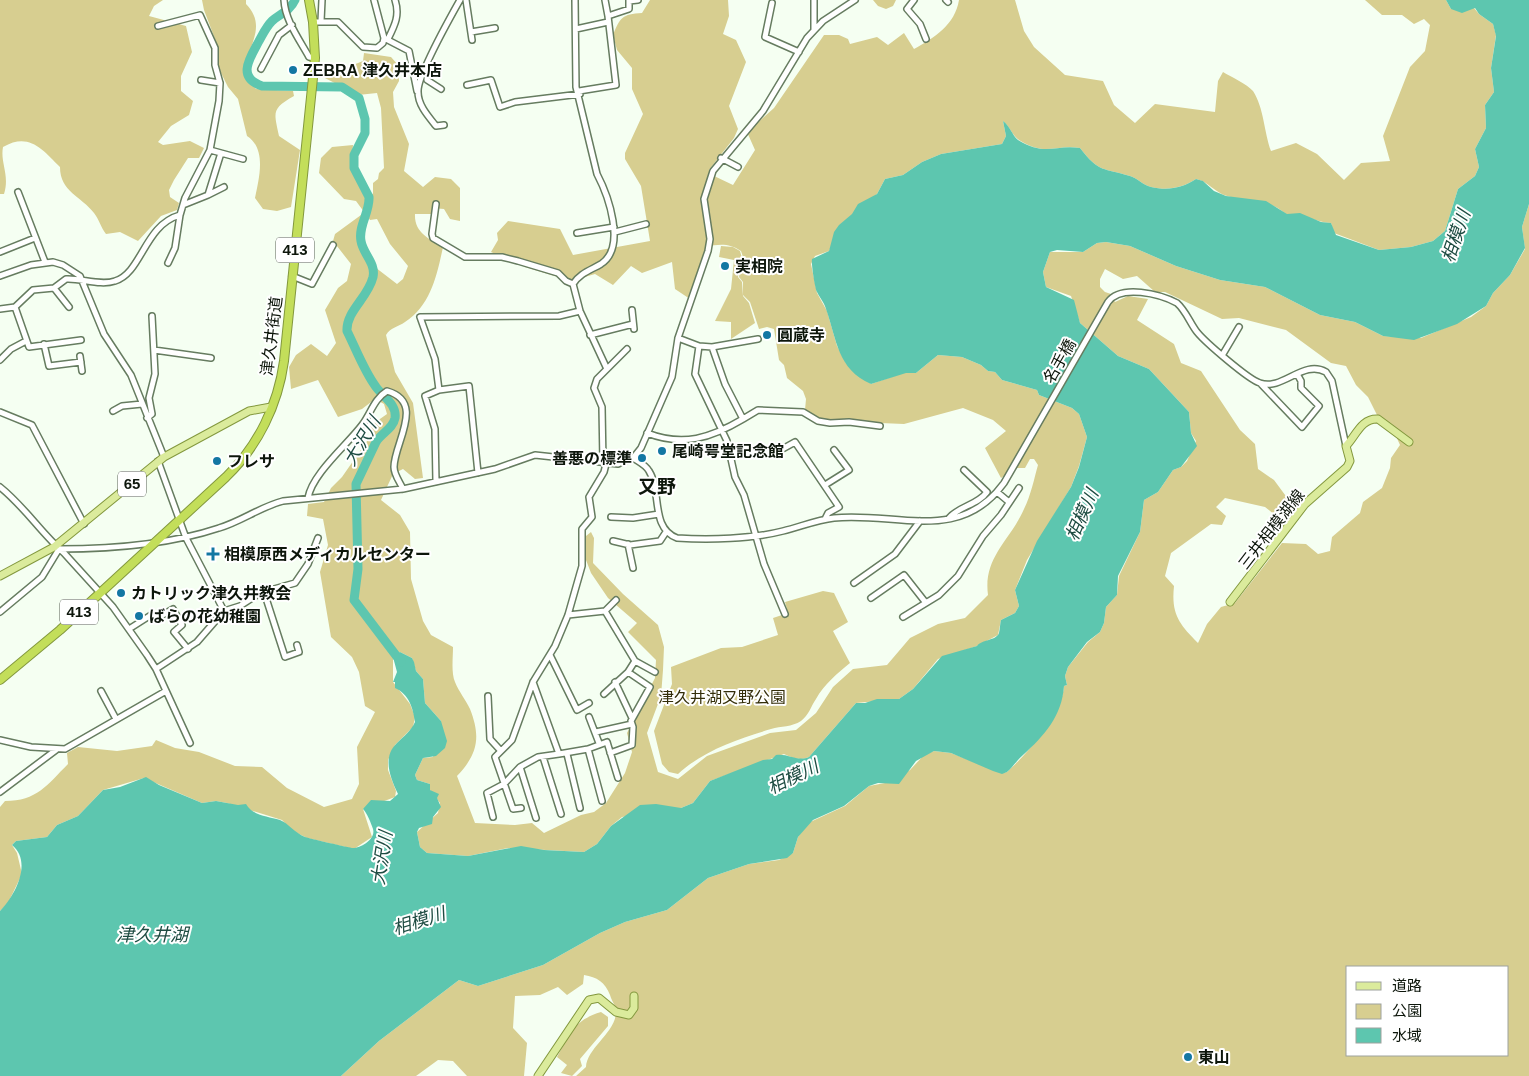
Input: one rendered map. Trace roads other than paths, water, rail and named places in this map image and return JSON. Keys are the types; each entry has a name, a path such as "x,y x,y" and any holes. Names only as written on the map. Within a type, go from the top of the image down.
{"highway":[{"name":"津久井街道","path":"0,680 50,640 156,542 244,459 260,435 282,373 315,58 317,22 309,0"}],"main road":[{"name":"65","path":"0,576 57,548 161,459 249,411 271,407"},
{"path":"1346,446 1361,426 1374,418 1384,422 1408,442"},
{"name":"三井相模湖線","path":"1230,602 1305,504 1348,467 1350,461 1346,446"},
{"path":"538,1076 590,1000 599,998 624,1016 633,1012 634,996"}],"street":[{"path":"284,0 288,18 309,57 315,58"},
{"path":"322,0 317,22 338,22 363,47 377,48 383,43 397,19 399,10 395,0"},
{"path":"374,0 386,38 409,51 420,104 436,126 444,125"},
{"path":"417,91 440,35 460,0"},
{"path":"466,0 472,40"},
{"path":"574,284 587,270 602,264 612,247 615,229 603,186 596,174 579,92 576,87 575,0"},
{"path":"467,85 491,80 500,107 516,102 616,85 605,0"},
{"path":"608,16 629,9 629,0 638,0"},
{"path":"814,0 814,30"},
{"path":"57,548 156,542 186,538 232,523 269,504 324,496 402,489 478,473 535,455 618,464 633,458 641,448 672,377 678,338 708,251 710,239 704,199 709,178 721,158 763,111 814,30 855,0"},
{"path":"914,0 907,9 920,24 926,39"},
{"path":"772,2 765,37 799,52"},
{"path":"158,26 200,15 214,48 215,65 220,83 210,150 183,205 175,248 168,263"},
{"path":"576,29 608,22"},
{"path":"261,69 279,35 292,25"},
{"path":"470,32 495,28"},
{"path":"428,64 427,80 441,89"},
{"path":"201,80 220,83"},
{"path":"210,150 243,159"},
{"path":"208,195 221,153"},
{"path":"721,158 738,167"},
{"path":"183,205 224,187"},
{"path":"18,192 45,262"},
{"path":"436,204 433,238 455,253 465,257 502,257 518,261 558,273 574,284 580,311 607,369"},
{"path":"0,309 15,307 33,290 54,288 66,279 110,282 125,276 158,228 169,218 180,215"},
{"path":"577,233 646,224"},
{"path":"0,252 35,238"},
{"path":"292,276 312,284 333,245"},
{"path":"0,276 45,262 63,265 80,276 104,334 126,364 161,459 178,521 224,611"},
{"path":"54,288 69,307"},
{"name":"名手橋","path":"949,518 979,508 997,492 1014,467 1103,310 1114,296 1126,291 1175,302 1183,309 1202,336 1260,384 1302,427 1319,406 1301,388 1301,380 1297,374"},
{"path":"15,307 29,347 82,340"},
{"path":"590,335 634,327 632,310"},
{"path":"438,390 435,359 420,317 559,316 580,311"},
{"path":"147,418 152,412 149,398 155,374 152,316"},
{"path":"1222,354 1239,328"},
{"path":"678,338 699,346 712,347 758,339"},
{"path":"0,360 11,349 26,341"},
{"path":"44,344 50,366 80,359 82,371"},
{"path":"699,346 695,374 722,431 735,477 744,495 755,536 784,614"},
{"path":"712,347 725,384 742,418"},
{"path":"521,808 513,809 495,757 512,740 533,682 550,655 568,615 582,566 582,529 592,517 589,496 604,472 602,407 594,388 598,379 627,349"},
{"path":"154,350 210,358"},
{"path":"1260,384 1272,384 1315,369 1326,372 1331,378 1346,446"},
{"path":"436,482 436,434 425,396 438,390 469,386 478,473"},
{"path":"308,498 311,489 333,456 363,424 378,396 387,391 398,396 402,402 407,419 394,468 402,489"},
{"path":"113,411 122,406 142,404"},
{"path":"646,433 661,439 700,438 722,431 758,410 803,412 818,420 830,423 848,422 880,426"},
{"path":"0,412 32,425 84,524"},
{"path":"777,452 795,442 839,507 828,513 825,519"},
{"path":"825,485 849,470 834,450"},
{"path":"633,458 649,471 655,488 661,525 666,532 682,539 755,536 825,519 843,517 920,521 949,518 954,511 976,502 987,492 964,470"},
{"path":"0,488 31,516 129,629 156,669 190,743"},
{"path":"903,617 947,589 1019,488"},
{"path":"997,492 1009,502"},
{"path":"611,517 633,518 659,514"},
{"path":"854,583 895,554 920,521"},
{"path":"613,541 628,544 660,541 666,532"},
{"path":"156,669 188,649 201,638 224,611 240,606 264,592 295,583 308,564 318,538"},
{"path":"628,544 632,568"},
{"path":"0,612 42,577 57,548"},
{"path":"871,598 904,575 926,603"},
{"path":"264,592 285,657 299,652 297,645"},
{"path":"568,615 605,611 616,600"},
{"path":"129,629 151,614 158,617 173,609 182,625 174,632 188,649"},
{"path":"605,611 634,662 656,672"},
{"path":"550,655 577,710 589,703"},
{"path":"604,694 628,672 634,662"},
{"path":"596,732 632,721 650,687 628,672"},
{"path":"533,682 559,754"},
{"path":"610,753 632,745 632,721 615,682"},
{"path":"101,691 116,719"},
{"path":"0,792 56,750 71,746 166,691"},
{"path":"488,696 490,739 501,751"},
{"path":"589,717 599,743"},
{"path":"0,740 56,750"},
{"path":"493,817 487,793 504,784 529,760 567,754 607,742 618,778"},
{"path":"588,749 602,801"},
{"path":"567,754 580,808"},
{"path":"543,757 561,814"},
{"path":"520,767 536,818"}],"water":[{"name":"津久井湖","path":"1446,0 1529,0 1529,204 1522,227 1525,248 1510,275 1493,293 1486,306 1457,324 1414,340 1383,336 1355,322 1320,315 1265,287 1220,280 1176,266 1130,246 1106,242 1097,243 1083,252 1057,250 1050,252 1043,272 1046,287 1074,300 1080,323 1118,356 1149,369 1189,412 1191,433 1197,446 1181,467 1173,470 1158,492 1144,500 1140,532 1118,576 1117,595 1106,607 1104,623 1100,632 1087,642 1068,667 1065,676 1067,685 1064,686 1060,707 1051,725 1007,772 1002,774 951,753 934,751 916,761 899,784 878,783 869,786 844,806 813,820 798,837 793,853 787,858 749,864 708,878 667,910 625,922 600,933 543,965 478,986 459,980 379,1041 341,1076 0,1076 0,911 16,888 21,869 21,860 18,852 12,845 16,841 47,837 57,825 78,816 103,790 120,787 146,777 159,785 202,803 216,801 238,805 246,804 256,813 283,821 305,837 353,848 364,845 372,836 373,829 363,809 371,800 390,801 398,794 390,774 390,754 392,749 415,722 407,698 395,688 395,682 393,682 397,672 393,657 400,652 412,658 416,671 423,679 425,703 441,721 447,741 445,748 436,756 423,758 415,775 417,780 430,784 430,790 439,794 437,798 441,807 433,817 432,824 419,828 417,832 420,847 427,853 468,856 521,846 544,850 584,852 597,844 611,826 640,805 656,804 681,808 693,803 710,781 763,760 772,759 776,755 800,759 809,757 856,703 865,703 877,699 899,699 913,689 942,656 977,646 997,636 1001,620 1015,613 1019,606 1015,590 1037,541 1071,487 1079,467 1087,437 1079,414 1072,408 1039,395 1037,390 1002,380 995,372 988,371 981,365 962,357 938,355 916,373 906,373 871,384 860,378 851,370 840,352 825,307 816,290 812,259 829,251 834,232 839,225 852,214 858,204 877,194 885,179 903,175 922,162 941,154 1002,144 1006,136 1003,121 1018,140 1028,145 1043,149 1080,148 1097,166 1133,177 1151,187 1175,188 1196,179 1203,181 1214,191 1226,196 1266,201 1287,214 1300,213 1321,222 1331,223 1336,235 1379,250 1411,247 1433,241 1445,231 1458,189 1475,176 1479,167 1475,149 1486,128 1485,105 1494,92 1491,68 1496,36 1493,24 1479,14 1475,8 1462,13 1451,9"}],"waterway":[{"name":"大沢川","path":"295,0 285,12 266,28 249,60 247,72 249,78 262,86 342,87 359,98 365,119 365,133 354,155 354,168 369,197 368,208 362,224 361,241 373,267 373,277 367,291 350,317 347,331 372,381 392,405 395,418 392,425 376,442 356,484 358,569 354,600 401,662"}],"place":[{"name":"ZEBRA 津久井本店","path":"293,70"},
{"name":"実相院","path":"725,266"},
{"name":"圓蔵寺","path":"767,335"},
{"name":"尾崎咢堂記念館","path":"662,451"},
{"name":"善悪の標準","path":"642,458"},
{"name":"フレサ","path":"217,461"},
{"name":"相模原西メディカルセンター","path":"213,554"},
{"name":"カトリック津久井教会","path":"121,593"},
{"name":"ばらの花幼稚園","path":"139,616"},
{"name":"東山","path":"1188,1057"}],"district":[{"name":"又野","path":"657,486"}],"water label":[{"name":"相模川","path":"1456,236"},
{"name":"相模川","path":"1082,515"},
{"name":"相模川","path":"793,777"},
{"name":"相模川","path":"419,921"}],"park label":[{"name":"津久井湖又野公園","path":"722,697"}]}
